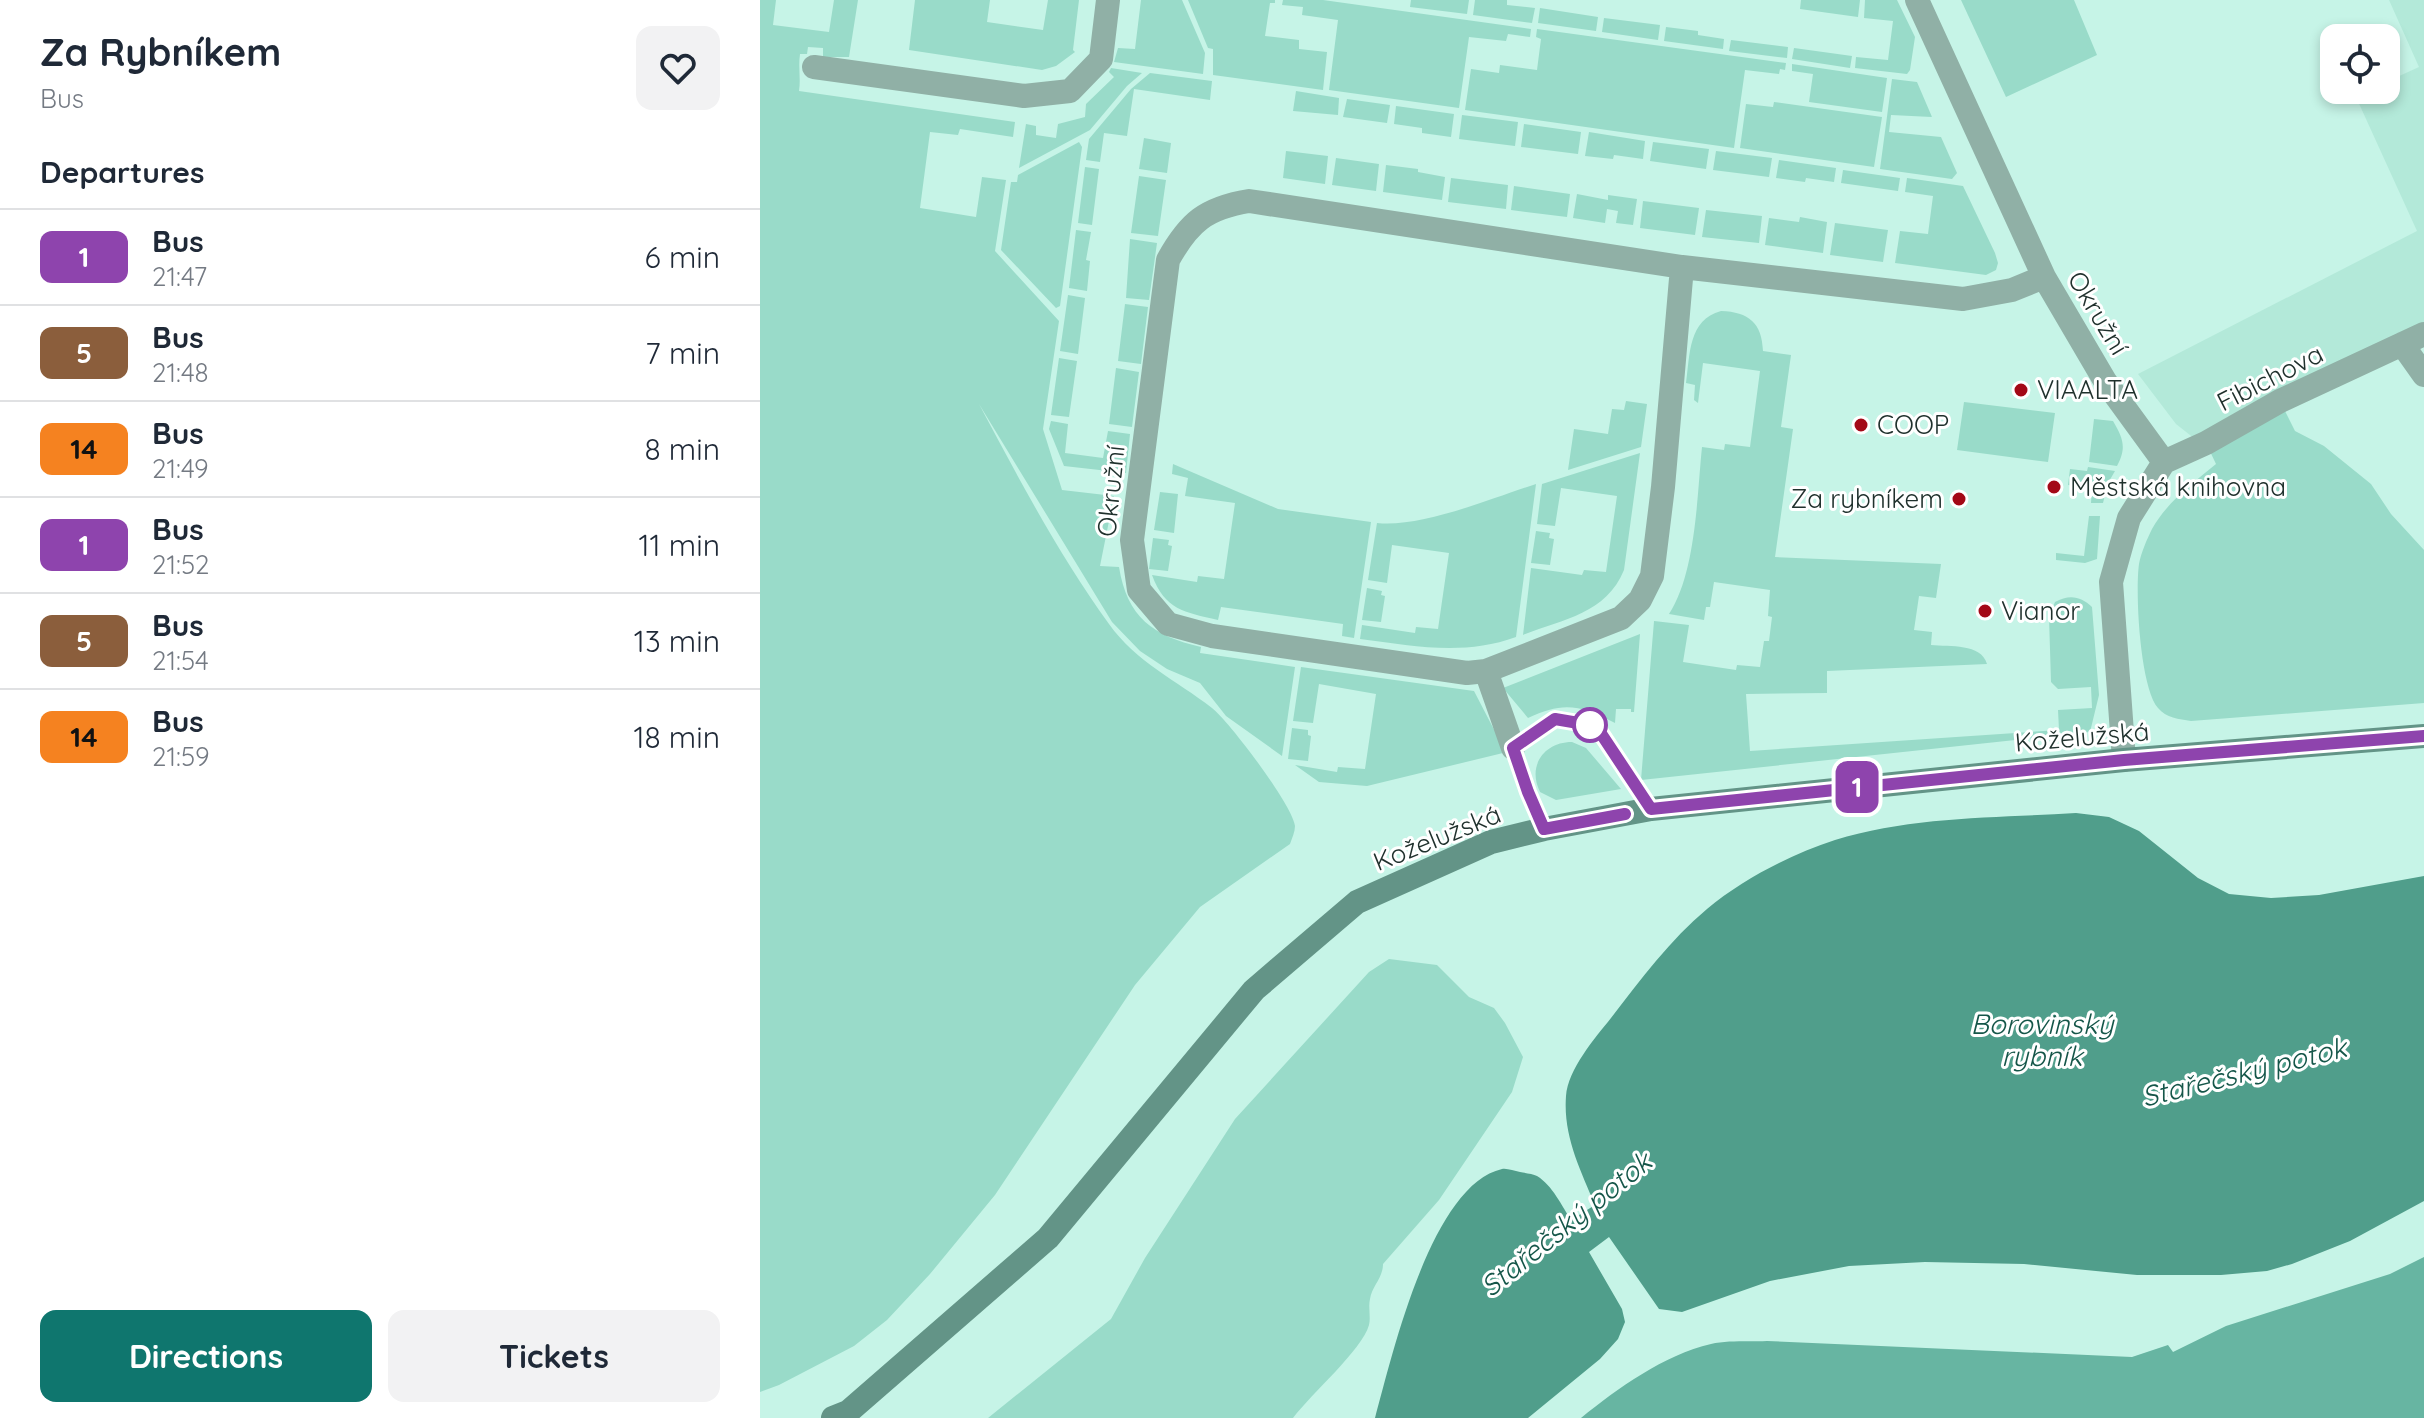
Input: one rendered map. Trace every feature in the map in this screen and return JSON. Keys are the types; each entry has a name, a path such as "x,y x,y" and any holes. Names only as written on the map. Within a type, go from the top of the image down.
{"main road":[{"name":"Koželužská","path":"833,1418 848,1412 1048,1238 1254,990 1357,902 1491,842 1651,809 2124,760 2424,736"}],"street":[{"path":"814,67 1024,96 1070,91 1101,59 1108,0"},
{"path":"1917,0 2044,277"},
{"name":"Okružní","path":"1682,267 1652,576 1640,600 1621,618 1486,671 1467,673 1212,636 1168,624 1139,590 1132,540 1168,260 1183,232 1221,206 1249,201 1682,267 1963,299 2012,290 2044,277 2105,381 2164,462"},
{"name":"Fibichova","path":"2164,462 2206,443 2280,401 2413,339 2424,375"},
{"path":"2124,760 2111,582 2129,518 2164,462"},
{"path":"1486,671 1513,748"}],"shaded area":[{"path":"760,0 776,0 773,25 829,32 834,0 858,0 849,57 823,57 823,48 808,47 807,54 800,54 799,91 1015,122 1013,137 960,129 958,135 930,132 920,208 976,217 982,177 1006,180 995,251 1059,321 1043,429 1062,490 1114,496 1100,566 1119,567 1128,599 1145,622 1169,637 1201,647 1200,653 1295,667 1282,756 1226,716 1200,683 1167,669 1140,651 1112,622 979,404 1056,544 1109,624 1144,660 1220,716 1272,783 1295,826 1290,844 1200,907 1135,985 995,1195 930,1274 887,1320 854,1346 760,1392"},
{"path":"915,0 990,0 987,22 1043,30 1048,0 1079,0 1075,52 1056,66 1042,70 909,50"},
{"path":"1141,0 1182,0 1205,53 1203,74 1114,62 1118,48 1135,49"},
{"path":"1188,0 1275,0 1275,3 1270,3 1265,36 1299,40 1299,49 1327,52 1323,90 1213,75 1213,49 1208,48"},
{"path":"1283,0 1323,0 1531,29 1530,37 1508,34 1506,41 1469,37 1459,108 1329,90 1338,20 1302,15 1303,7 1282,5"},
{"path":"1411,0 1469,0 1467,14 1410,7"},
{"path":"1475,0 1507,0 1507,5 1535,8 1532,23 1473,15"},
{"path":"1801,0 1860,0 1858,17 1800,9"},
{"path":"1865,0 1897,0 1915,37 1907,74 1855,68 1856,57 1888,60 1893,21 1864,18"},
{"path":"1961,0 2074,0 2097,55 2006,97"},
{"path":"2389,0 2424,0 2424,334 2195,439 2176,424 2138,374 2417,231 2359,104 2400,104 2400,76 2419,67"},
{"path":"1540,8 1598,17 1596,31 1538,23"},
{"path":"1604,18 1660,25 1658,40 1602,32"},
{"path":"1666,27 1698,31 1698,35 1724,39 1723,49 1664,41"},
{"path":"1537,29 1786,63 1785,70 1780,69 1779,74 1745,70 1734,148 1465,110 1471,69 1499,73 1500,65 1537,70 1541,39 1536,37"},
{"path":"1731,40 1788,47 1787,58 1729,51"},
{"path":"1794,48 1852,56 1850,68 1792,59"},
{"path":"1792,64 1887,78 1882,112 1809,102 1813,74 1792,71"},
{"path":"1111,68 1142,73 1090,130 1019,168 1026,124 1036,126 1036,135 1056,138 1058,124 1085,117 1086,104 1114,77 1109,72"},
{"path":"1150,73 1212,81 1210,100 1134,89 1127,136 1104,133 1100,162 1086,160 1089,139 1131,89"},
{"path":"1892,79 1917,82 1932,117 1891,115 1889,132 1941,137 1957,173 1952,179 1880,169"},
{"path":"1296,91 1339,98 1338,115 1293,111"},
{"path":"1347,99 1390,105 1387,123 1343,117"},
{"path":"1774,102 1882,117 1874,167 1740,148 1746,104 1773,107"},
{"path":"1396,106 1454,114 1451,137 1422,133 1422,128 1394,124"},
{"path":"1462,115 1518,122 1515,146 1459,139"},
{"path":"1524,124 1581,132 1578,154 1521,147"},
{"path":"1589,132 1645,141 1643,159 1614,155 1613,159 1585,156"},
{"path":"1144,138 1171,143 1167,173 1139,169"},
{"path":"1079,142 1082,147 1060,306 1056,308 1001,250 1011,182 1017,182 1018,175"},
{"path":"1653,142 1709,149 1706,169 1650,161"},
{"path":"1286,151 1328,156 1325,184 1283,178"},
{"path":"1716,151 1772,158 1769,177 1713,170"},
{"path":"1336,158 1379,164 1376,191 1332,185"},
{"path":"1779,160 1836,168 1834,182 1776,178"},
{"path":"1386,165 1418,169 1418,172 1445,177 1442,200 1383,192"},
{"path":"1085,167 1099,169 1092,225 1078,223"},
{"path":"1843,170 1900,178 1898,191 1841,183"},
{"path":"1139,176 1166,180 1158,236 1131,233"},
{"path":"1451,178 1508,185 1506,209 1448,202"},
{"path":"1907,178 1963,186 1995,253 1998,263 1996,270 1986,275 1895,263 1900,231 1928,234 1933,196 1905,192"},
{"path":"1514,186 1570,194 1567,217 1511,210"},
{"path":"1577,194 1608,200 1608,195 1637,199 1633,225 1616,223 1618,211 1607,209 1605,223 1573,218"},
{"path":"1643,201 1699,208 1695,235 1640,228"},
{"path":"1706,210 1762,216 1759,243 1702,237"},
{"path":"1800,217 1827,222 1823,253 1765,245 1769,218 1799,222"},
{"path":"1835,223 1888,230 1883,262 1830,255"},
{"path":"1076,230 1091,232 1086,260 1090,261 1087,291 1069,288"},
{"path":"1130,239 1157,243 1149,300 1126,298"},
{"path":"1068,295 1085,298 1078,354 1060,351"},
{"path":"1125,304 1148,307 1141,364 1118,361"},
{"path":"1721,311 1739,314 1752,321 1760,333 1763,351 1791,355 1781,427 1793,429 1775,557 1941,564 1936,598 1919,596 1914,630 1932,632 1931,645 1972,649 1984,657 1987,664 1827,671 1827,693 1746,694 1750,751 2059,730 2058,710 2092,708 2091,687 2058,689 2051,682 2049,617 2055,602 2070,597 2084,600 2092,607 2099,695 2090,732 1641,780 1654,621 1689,625 1683,662 1736,670 1737,665 1760,667 1764,641 1769,641 1772,617 1768,616 1770,590 1714,582 1710,607 1706,607 1704,620 1669,614 1685,578 1690,556 1702,447 1724,450 1725,444 1750,447 1760,371 1703,363 1698,403 1694,400 1695,385 1686,383 1696,330 1702,322"},
{"path":"1059,358 1077,361 1069,417 1051,415"},
{"path":"1116,368 1139,372 1132,427 1109,424"},
{"path":"1626,401 1647,404 1641,447 1568,470 1574,429 1608,434 1612,409 1624,410"},
{"path":"2280,401 2295,431 2324,446 2371,484 2391,514 2424,550 2424,703 2191,721 2165,714 2152,697 2143,661 2138,596 2139,564 2146,542 2158,519 2173,501 2216,464 2206,443"},
{"path":"1964,402 2055,413 2048,462 1957,450"},
{"path":"2094,419 2113,421 2119,433 2123,448 2117,466 2089,462"},
{"path":"1051,421 1068,424 1065,453 1103,458 1108,431 1130,434 1126,473 1064,466 1049,429"},
{"path":"1640,453 1624,570 1616,585 1595,606 1582,613 1523,635 1531,568 1582,575 1584,570 1606,572 1617,496 1561,488 1555,526 1537,524 1542,484"},
{"path":"1173,464 1278,509 1371,522 1354,638 1342,636 1343,624 1221,607 1218,620 1170,603 1152,575 1197,582 1198,576 1224,579 1235,503 1185,496 1188,478 1172,474"},
{"path":"2088,467 2115,471 2103,503 2091,503 2092,488 2068,485 2070,469 2087,471"},
{"path":"1536,484 1516,637 1458,648 1360,639 1362,625 1415,633 1416,627 1438,629 1449,553 1392,545 1387,583 1368,580 1377,523 1435,517"},
{"path":"1160,492 1178,494 1174,533 1154,530"},
{"path":"2089,516 2100,516 2097,559 2085,563 2056,560 2056,553 2084,556"},
{"path":"1536,531 1550,533 1549,538 1554,539 1550,565 1531,563"},
{"path":"1153,538 1169,540 1168,545 1172,546 1168,571 1149,569"},
{"path":"1367,588 1382,591 1381,595 1385,596 1381,622 1362,620"},
{"path":"1640,634 1634,712 1631,709 1616,709 1615,723 1572,707 1552,709 1528,718 1503,688"},
{"path":"1301,667 1474,691 1502,745 1503,753 1367,786 1319,782 1295,765 1337,772 1338,767 1365,769 1376,694 1319,684 1313,723 1293,721"},
{"path":"1292,728 1308,730 1311,736 1308,761 1288,759"},
{"path":"1572,742 1586,748 1621,789 1556,800 1540,792 1536,773 1541,757 1553,746"},
{"path":"1389,959 1437,965 1469,997 1494,1008 1523,1057 1512,1092 1439,1200 1383,1264 1370,1299 1369,1325 1347,1359 1293,1418 988,1418 1111,1319 1145,1258 1235,1119 1369,972"},
{"path":"2424,1257 2424,1418 1581,1418 1659,1364 1711,1344 1767,1341 2132,1357 2168,1345 2173,1352 2226,1326 2390,1274"}],"water":[{"name":"Borovinský rybník","path":"2076,813 2109,817 2139,831 2198,878 2229,894 2271,898 2319,895 2424,876 2424,1201 2350,1241 2267,1271 2221,1275 2137,1275 2024,1264 1925,1262 1849,1266 1770,1281 1682,1312 1659,1309 1609,1237 1589,1252 1622,1309 1625,1322 1618,1339 1600,1359 1528,1418 1375,1418 1418,1276 1435,1238 1455,1206 1477,1182 1502,1169 1535,1175 1552,1190 1571,1220 1595,1205 1567,1125 1566,1096 1572,1075 1590,1044 1645,975 1681,933 1707,909 1736,887 1784,860 1864,832 1954,819"}],"bus line":[{"name":"1","path":"1625,814 1544,829 1513,748 1555,719 1596,726 1651,809 2124,760 2424,736"}],"place":[{"name":"VIAALTA","path":"2021,390"},
{"name":"COOP","path":"1861,425"},
{"name":"Městská knihovna","path":"2054,487"},
{"name":"Za rybníkem","path":"1959,499"},
{"name":"Vianor","path":"1985,611"}],"water label":[{"name":"Stařečský potok","path":"2244,1072"},
{"name":"Stařečský potok","path":"1566,1224"}]}
